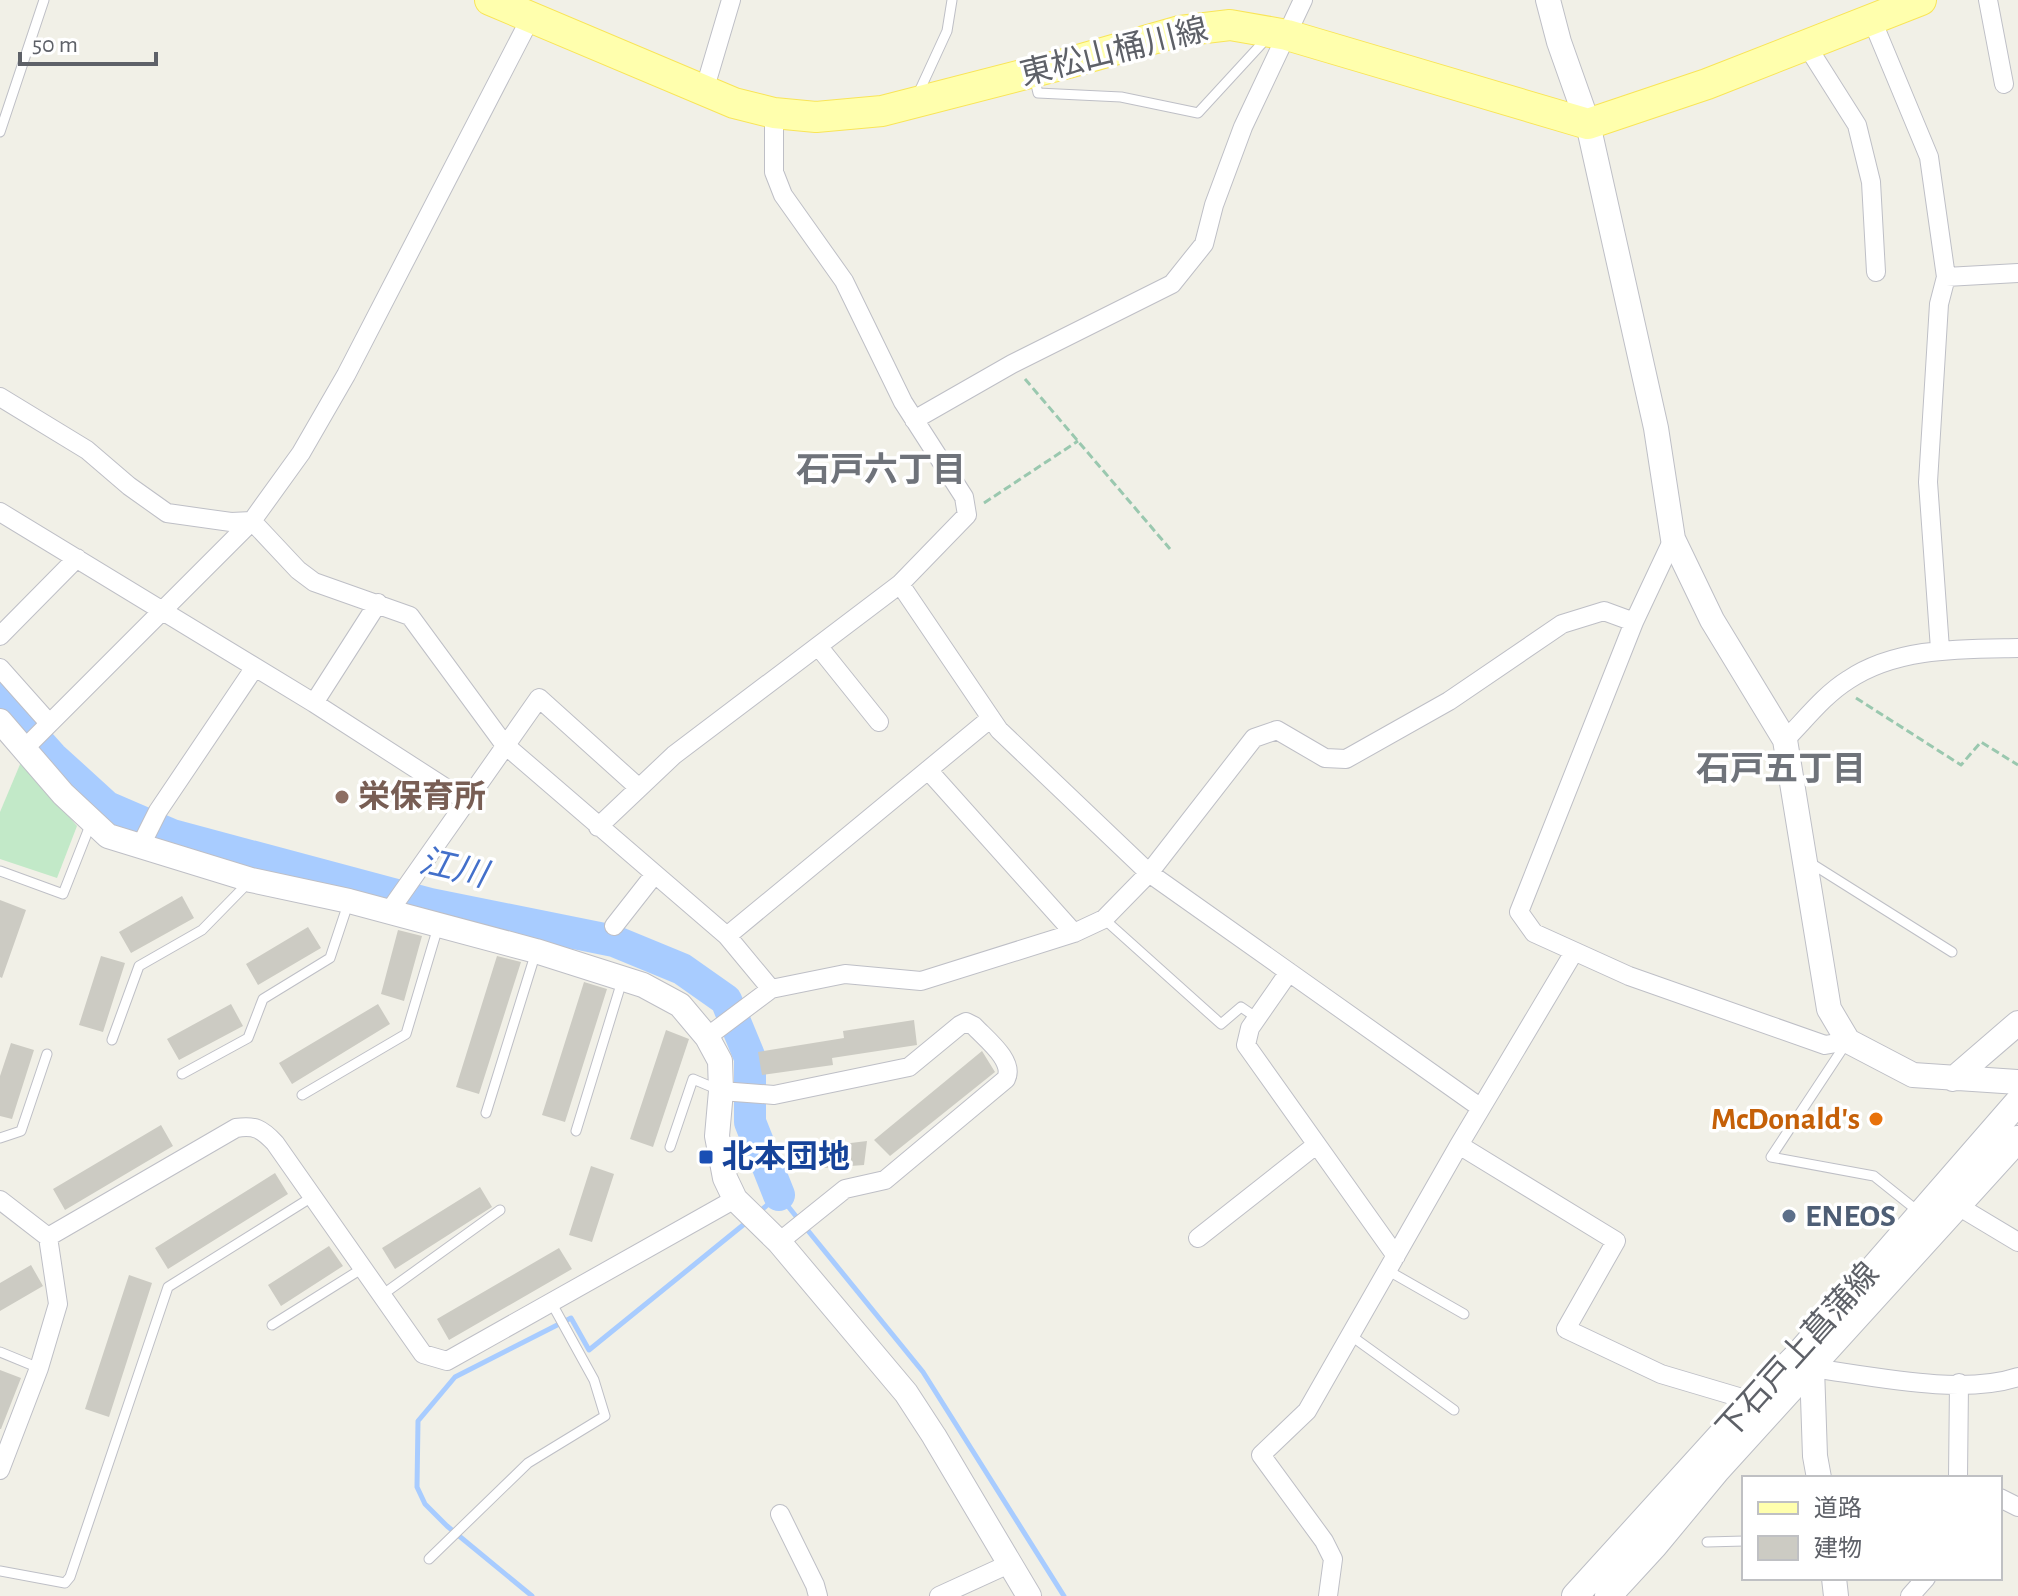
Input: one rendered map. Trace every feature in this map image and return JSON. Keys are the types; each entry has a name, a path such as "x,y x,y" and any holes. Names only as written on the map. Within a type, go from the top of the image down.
{"main road":[{"name":"東松山桶川線","path":"490,0 734,103 774,113 816,117 882,111 1180,31 1230,25 1279,34 1588,124"},
{"path":"1588,124 1707,84 1921,0"},
{"name":"下石戸上菖蒲線","path":"1575,1596 1752,1401 1797,1356 2018,1102"},
{"name":"下石戸上菖蒲線","path":"1608,1596 1717,1470 2018,1139"}],"street":[{"path":"704,91 731,0"},
{"path":"914,420 1012,364 1172,284 1204,244 1214,205 1279,34 1303,0"},
{"path":"1548,0 1559,42 1588,124 1656,428 1673,539 1712,620 1785,740 1829,1009 1848,1041 1913,1075 2018,1082"},
{"path":"1988,0 2004,84"},
{"path":"25,748 252,521 301,453 346,375 530,19"},
{"path":"1872,20 1929,157 1946,277 1939,304 1928,482 1940,649"},
{"path":"1807,46 1857,125 1871,182 1876,272"},
{"path":"598,827 674,755 900,584 967,515 964,497 914,420 844,281 783,195 774,172 774,113"},
{"path":"1946,277 2018,273"},
{"path":"0,397 87,450 167,513 231,522 252,521 298,570 314,582 410,616 504,744 727,936 771,989"},
{"path":"0,512 314,703 466,801"},
{"path":"1673,539 1634,622 1519,912 1534,933 1629,976 1825,1045 1848,1041"},
{"path":"0,636 77,558"},
{"path":"900,584 999,730 1149,873 1481,1108"},
{"path":"314,703 378,603"},
{"path":"707,1037 771,989 845,974 921,981 1074,933 1104,919 1149,873 1254,738 1277,730 1325,758 1346,759 1449,701 1562,624 1604,611 1634,622"},
{"path":"818,646 879,722"},
{"path":"1785,740 1849,679 1882,664 1940,649 2018,648"},
{"path":"140,847 158,811 255,667"},
{"path":"0,668 49,723"},
{"path":"388,913 539,698 639,788"},
{"path":"727,936 991,718"},
{"path":"0,721 91,823 108,836 251,880 438,923 536,951 643,985 680,1005 707,1037 720,1061 717,1136 725,1178 735,1199 779,1242 906,1393 1029,1596"},
{"path":"928,770 1074,933"},
{"path":"614,926 654,875"},
{"path":"1328,1596 1333,1559 1324,1541 1261,1455 1307,1411 1574,952"},
{"path":"1289,972 1250,1028 1246,1045 1316,1145 1392,1263"},
{"path":"721,1091 774,1095 909,1067 966,1022 974,1026 1007,1063 1010,1072 1006,1079 885,1180 845,1189 779,1242"},
{"path":"1953,1079 2018,1023"},
{"path":"48,1237 236,1128 252,1126 264,1130 423,1354 447,1361 735,1199"},
{"path":"1198,1238 1316,1145"},
{"path":"1459,1145 1616,1241 1566,1329 1661,1374 1752,1401"},
{"path":"0,1200 48,1237 58,1304 39,1368 0,1470"},
{"path":"1958,1206 2018,1242"},
{"path":"1819,1476 1815,1456 1812,1368 1918,1383 2014,1383"},
{"path":"1958,1476 1959,1383"},
{"path":"780,1514 818,1596"},
{"path":"939,1596 1009,1564"},
{"path":"1910,1596 1924,1580"}],"lane":[{"path":"0,132 44,0"},
{"path":"915,102 947,31 952,0"},
{"path":"1033,72 1038,93 1121,97 1198,113 1279,34"},
{"path":"0,871 63,894 91,823"},
{"path":"1803,858 1952,952"},
{"path":"112,1040 139,966 202,930 251,880"},
{"path":"182,1074 248,1038 263,999 330,958 349,901"},
{"path":"1104,919 1221,1024 1241,1007 1257,1018"},
{"path":"302,1095 406,1034 438,923"},
{"path":"486,1113 536,951"},
{"path":"576,1131 623,979"},
{"path":"1848,1041 1771,1157 1874,1176 1922,1214"},
{"path":"0,1138 21,1131 47,1054"},
{"path":"670,1147 693,1079 721,1091"},
{"path":"0,1571 65,1583 70,1577 168,1287 312,1197"},
{"path":"382,1295 500,1210"},
{"path":"1392,1263 1464,1314"},
{"path":"272,1325 363,1268"},
{"path":"429,1559 528,1463 605,1416 594,1380 551,1302"},
{"path":"1350,1335 1454,1410"},
{"path":"0,1352 39,1368"},
{"path":"1707,1542 1742,1541"}],"path":[{"path":"1012,364 1170,549"},
{"path":"967,515 1078,441"},
{"path":"1839,687 1961,765 1981,742 2018,765"}],"green space":[{"path":"21,762 77,826 57,878 0,859 0,812"}],"building":[{"path":"182,896 194,918 131,953 119,932"},
{"path":"0,900 26,910 2,978 0,977"},
{"path":"308,927 321,948 258,985 246,964"},
{"path":"398,930 422,936 404,1001 381,994"},
{"path":"101,956 125,963 103,1032 79,1025"},
{"path":"497,956 521,962 479,1094 456,1087"},
{"path":"584,982 607,989 565,1122 542,1115"},
{"path":"231,1004 243,1026 179,1060 167,1039"},
{"path":"378,1004 390,1024 292,1084 279,1063"},
{"path":"914,1020 917,1045 832,1058 833,1065 762,1075 758,1052 844,1038 843,1031"},
{"path":"666,1030 689,1039 653,1147 630,1139"},
{"path":"11,1043 34,1050 12,1119 0,1116 0,1076"},
{"path":"982,1051 995,1072 890,1156 874,1140"},
{"path":"161,1125 173,1146 65,1210 53,1189"},
{"path":"867,1141 864,1165 797,1170 794,1150"},
{"path":"591,1166 614,1174 592,1242 569,1235"},
{"path":"275,1173 288,1194 168,1269 155,1248"},
{"path":"480,1187 492,1207 395,1269 382,1248"},
{"path":"329,1246 343,1266 281,1306 268,1285"},
{"path":"559,1248 572,1269 449,1340 437,1319"},
{"path":"31,1265 43,1286 0,1311 0,1283"},
{"path":"129,1275 152,1283 109,1417 85,1409"},
{"path":"0,1370 21,1378 1,1429 0,1429"}],"waterway":[{"name":"江川","path":"0,699 52,757 107,807 172,835 430,904 614,941 682,969 726,1000 750,1058 750,1122 779,1195"},
{"name":"江川","path":"759,1212 779,1195 799,1220"},
{"path":"532,1596 425,1504 417,1487 418,1421 455,1377 571,1318 589,1350 748,1221"},
{"path":"805,1227 923,1372 1064,1596"}],"place":[{"name":"栄保育所","path":"342,797"},
{"name":"McDonald's","path":"1876,1119"},
{"name":"北本団地","path":"706,1157"},
{"name":"ENEOS","path":"1789,1216"}],"district":[{"name":"石戸六丁目","path":"881,471"},
{"name":"石戸五丁目","path":"1781,770"}]}
